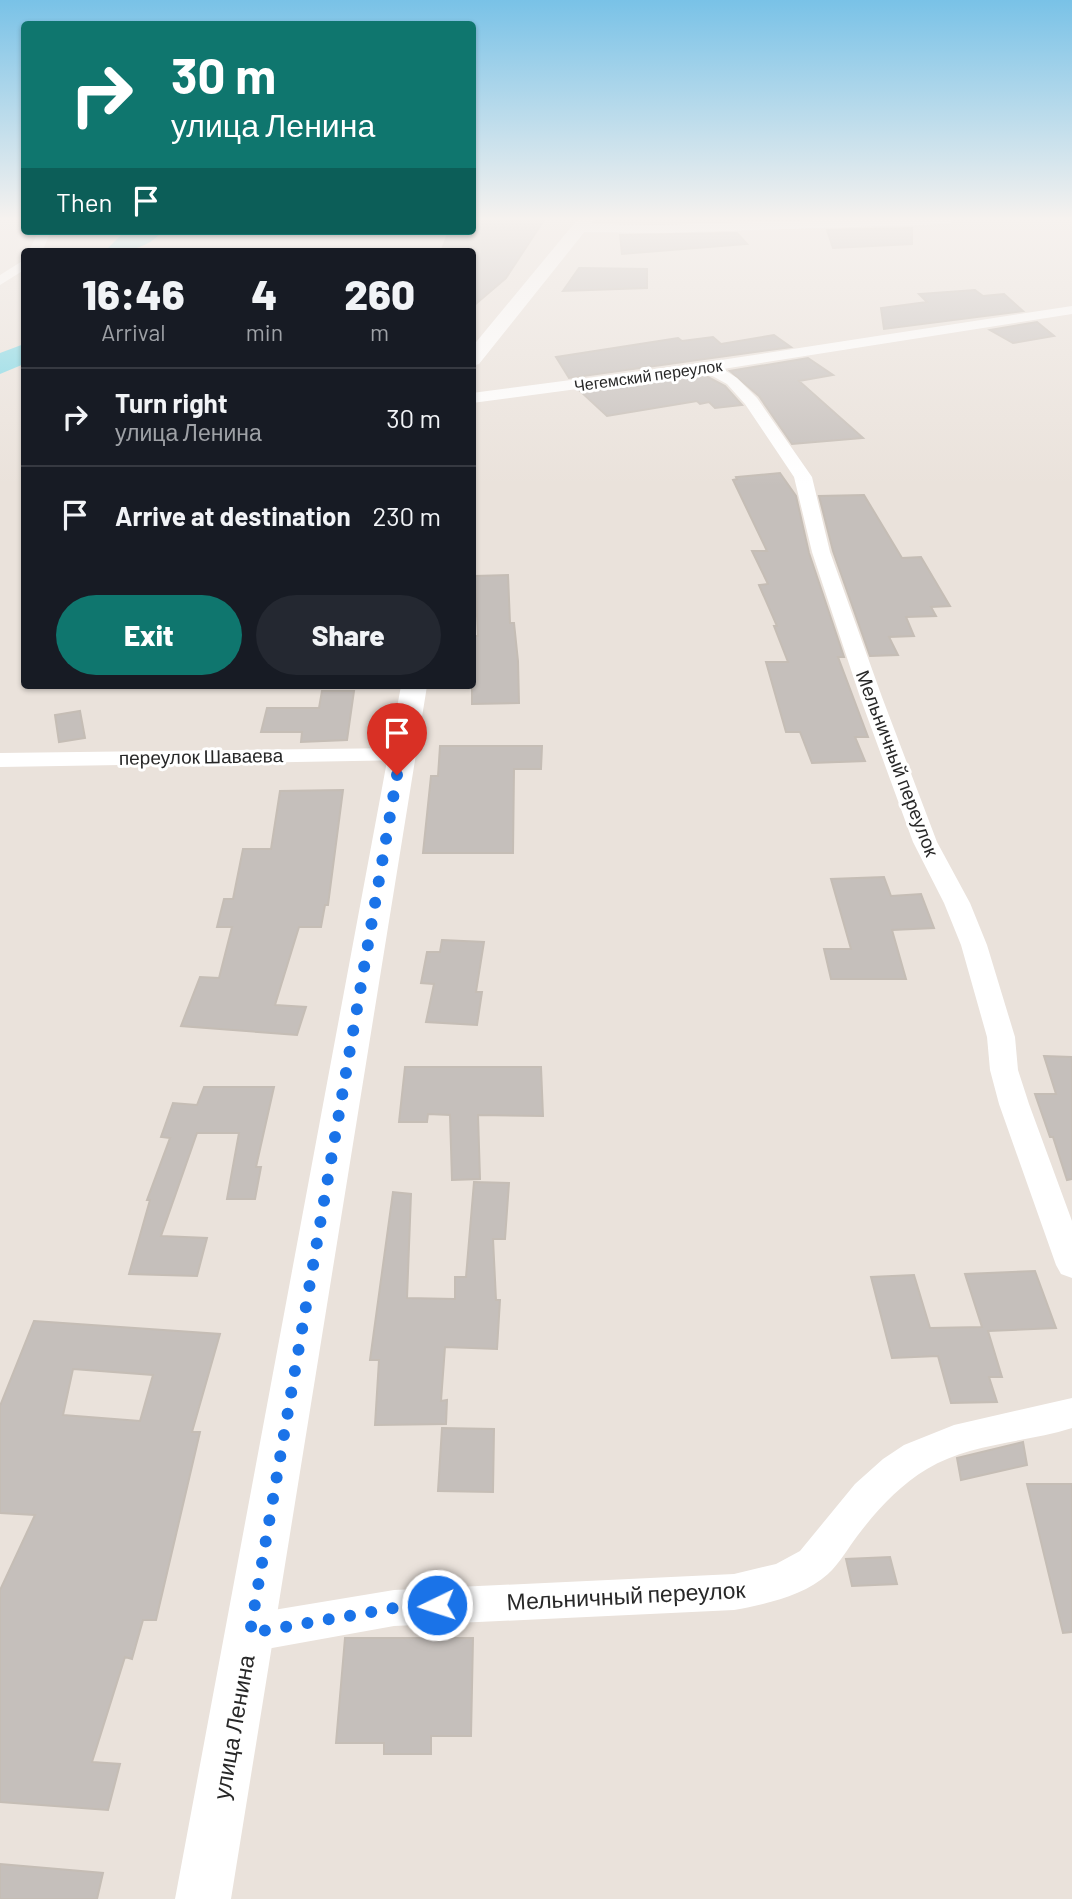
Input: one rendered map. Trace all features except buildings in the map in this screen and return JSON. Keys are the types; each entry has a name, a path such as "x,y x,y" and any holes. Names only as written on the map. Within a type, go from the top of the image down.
{"street":[{"path":"476,355 514,309"},
{"name":"Чегемский переулок","path":"476,397 708,367 1072,310"},
{"name":"Мельничный переулок","path":"708,367 732,381 751,401 803,477 821,552 871,697 925,842 957,903 974,945 1001,1037 1004,1070 1014,1104 1072,1265"},
{"name":"улица Ленина","path":"203,1899 413,689"},
{"name":"переулок Шаваева","path":"0,760 402,755"},
{"name":"Мельничный переулок","path":"250,1633 394,1608 734,1592 769,1586 796,1574 815,1561 861,1502 894,1471 919,1455 965,1437 1072,1413"}],"waterway":[{"path":"0,365 21,354"}],"route":[{"path":"397,775 250,1633 394,1608 437,1605"}]}
